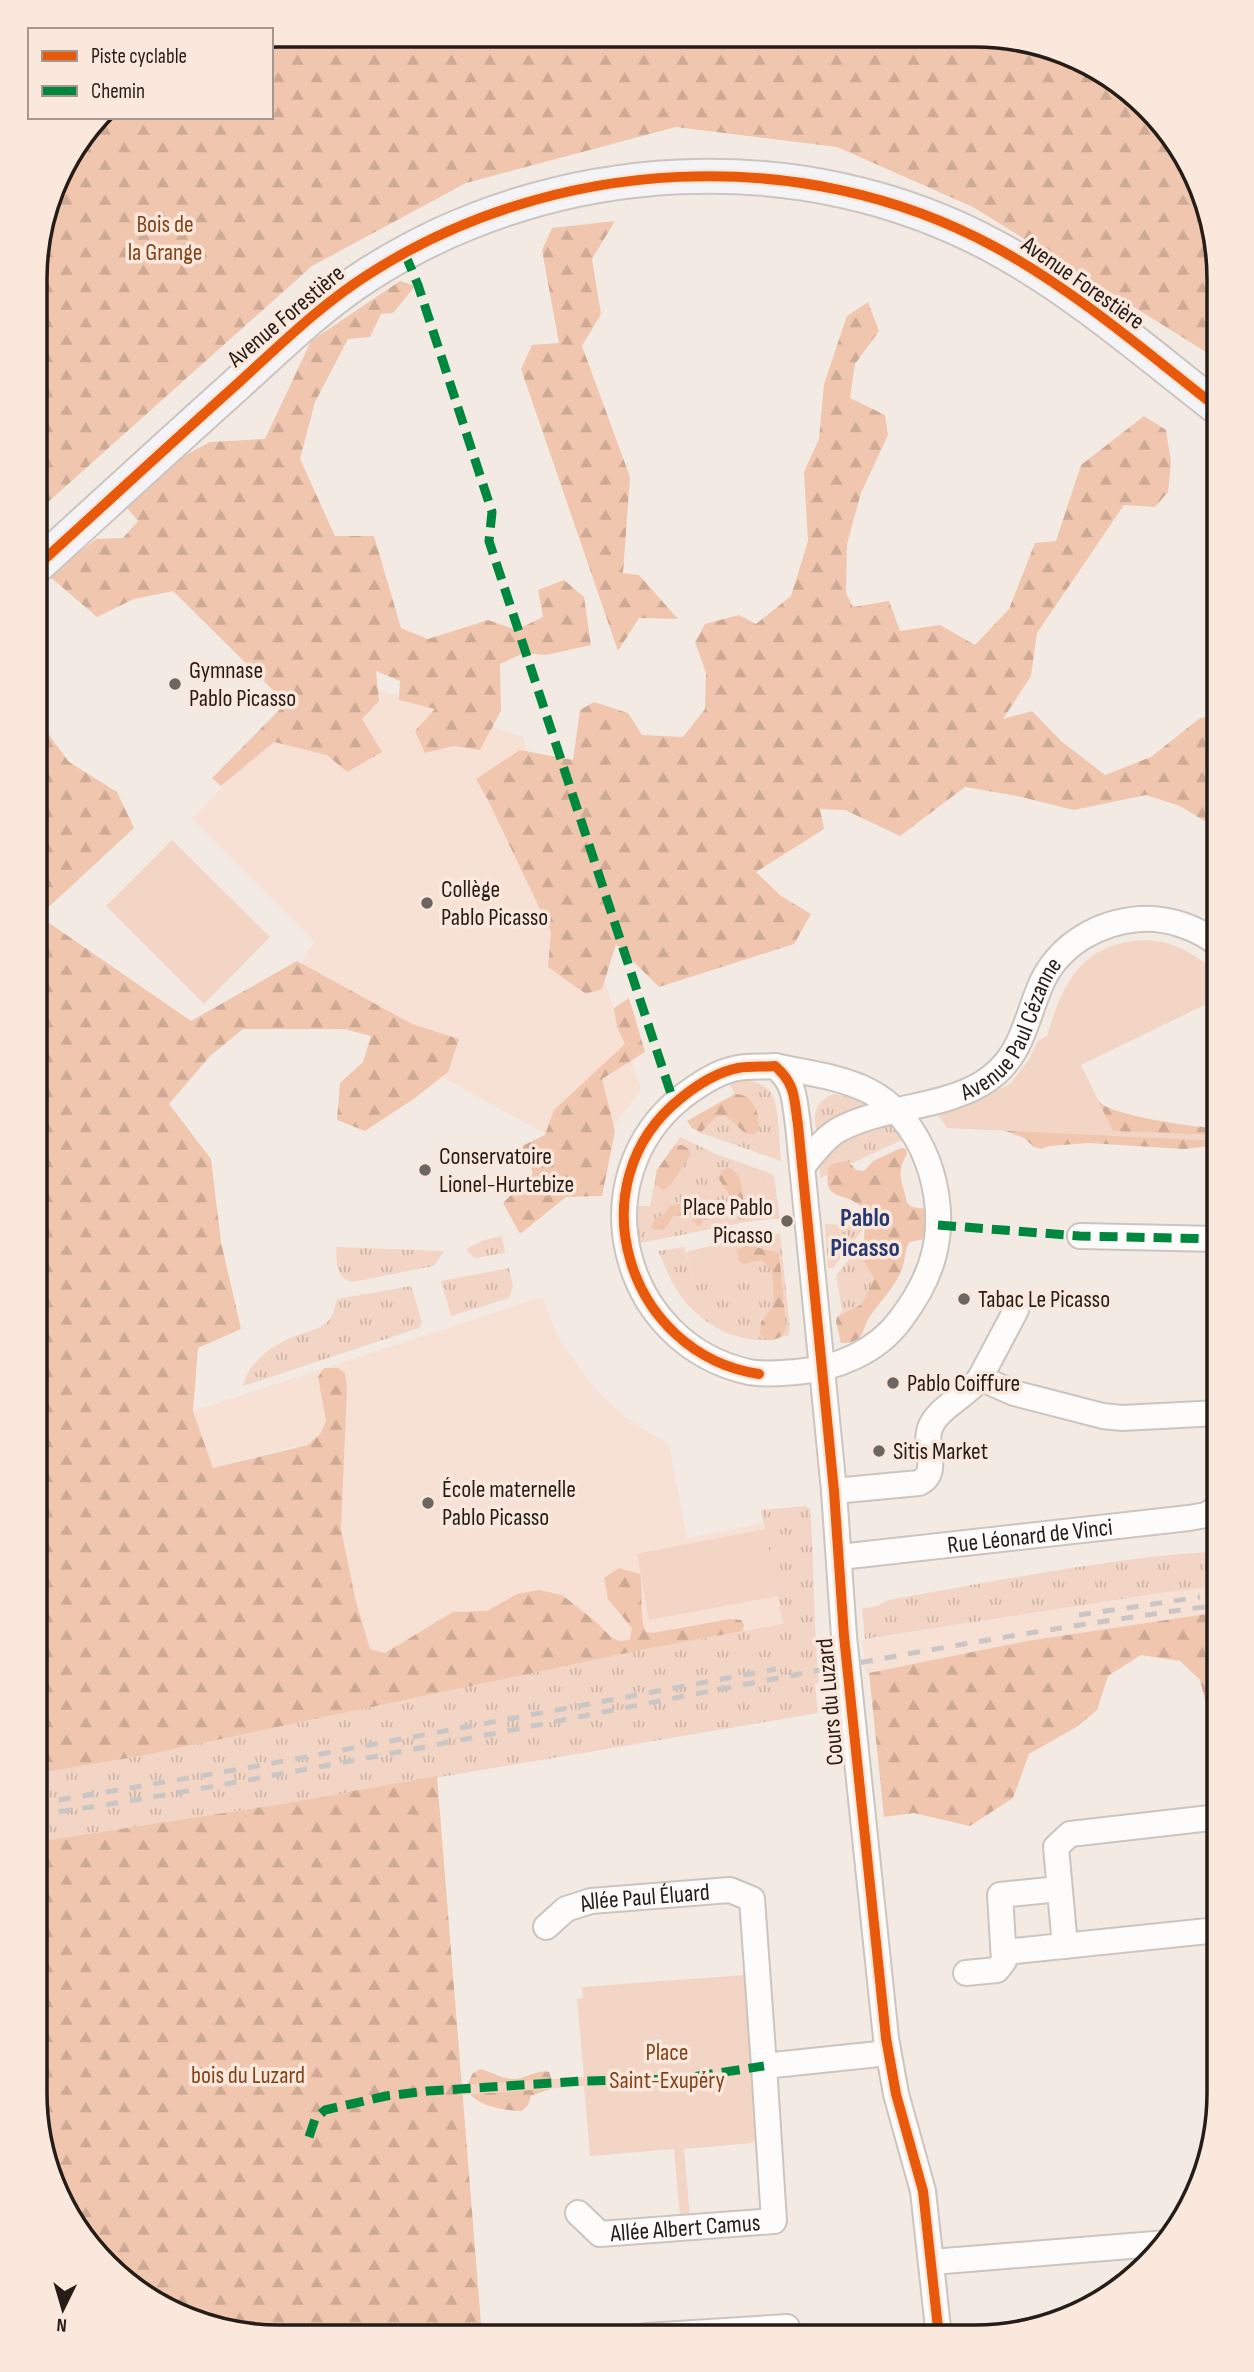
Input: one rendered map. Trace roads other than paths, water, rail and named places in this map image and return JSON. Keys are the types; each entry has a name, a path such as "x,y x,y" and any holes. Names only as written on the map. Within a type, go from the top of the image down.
{"street":[{"name":"Avenue Forestière","path":"47,557 315,314 368,274 452,229 498,210 576,188 632,180 704,176 791,181 902,206 995,247 1046,279 1108,323 1207,401"},
{"name":"Avenue Paul Cézanne","path":"802,1167 838,1130 894,1110 954,1096 980,1085 1004,1068 1017,1048 1043,979 1065,950 1090,933 1116,922 1147,918 1163,920 1200,932 1207,937"},
{"path":"775,1066 869,1090 894,1110 916,1138 929,1166 937,1195 938,1225 935,1252 927,1278 898,1324 878,1342 839,1364 759,1374 723,1364 700,1353 681,1340 661,1320 646,1299 635,1276 625,1239 625,1199 635,1161 646,1137 663,1114 693,1088 714,1077 736,1068 775,1066"},
{"name":"Cours du Luzard","path":"775,1066 788,1077 799,1125 835,1490 844,1636 888,2053 923,2191 938,2325"},
{"name":"Cours du Luzard","path":"799,1125 804,1096 811,1089 845,1082"},
{"path":"1080,1236 1206,1239"},
{"path":"835,1490 919,1483 925,1480 930,1468 929,1431 935,1418 974,1387 1016,1310"},
{"path":"980,1378 1014,1393 1103,1416 1122,1418 1206,1414"},
{"name":"Rue Léonard de Vinci","path":"840,1557 1206,1515"},
{"path":"1065,1946 1056,1847 1070,1834 1206,1818"},
{"path":"966,1973 997,1970 1004,1961 1000,1895 1059,1889"},
{"name":"Allée Paul Éluard","path":"546,1927 566,1909 591,1901 730,1890 752,1899 764,2066"},
{"path":"1005,1952 1206,1931"},
{"path":"764,2066 888,2053"},
{"name":"Allée Albert Camus","path":"578,2213 600,2234 774,2221 764,2066"},
{"path":"932,2262 1150,2244"}],"railway":[{"path":"1079,1615 1200,1597"},
{"path":"47,1813 154,1797 351,1761 892,1657 1110,1620 1206,1607"},
{"path":"47,1802 241,1769 776,1669"}],"place":[{"name":"Gymnase Pablo Picasso","path":"175,684"},
{"name":"Collège Pablo Picasso","path":"427,903"},
{"name":"Conservatoire Lionel-Hurtebize","path":"425,1170"},
{"name":"Place Pablo Picasso","path":"787,1221"},
{"name":"Tabac Le Picasso","path":"964,1299"},
{"name":"Pablo Coiffure","path":"893,1383"},
{"name":"Sitis Market","path":"879,1451"},
{"name":"École maternelle Pablo Picasso","path":"428,1503"}],"district":[{"name":"Pablo Picasso","path":"865,1233"}],"park label":[{"name":"Bois de la Grange","path":"165,238"},
{"name":"Place Saint-Exupéry","path":"667,2066"},
{"name":"bois du Luzard","path":"248,2075"}]}
